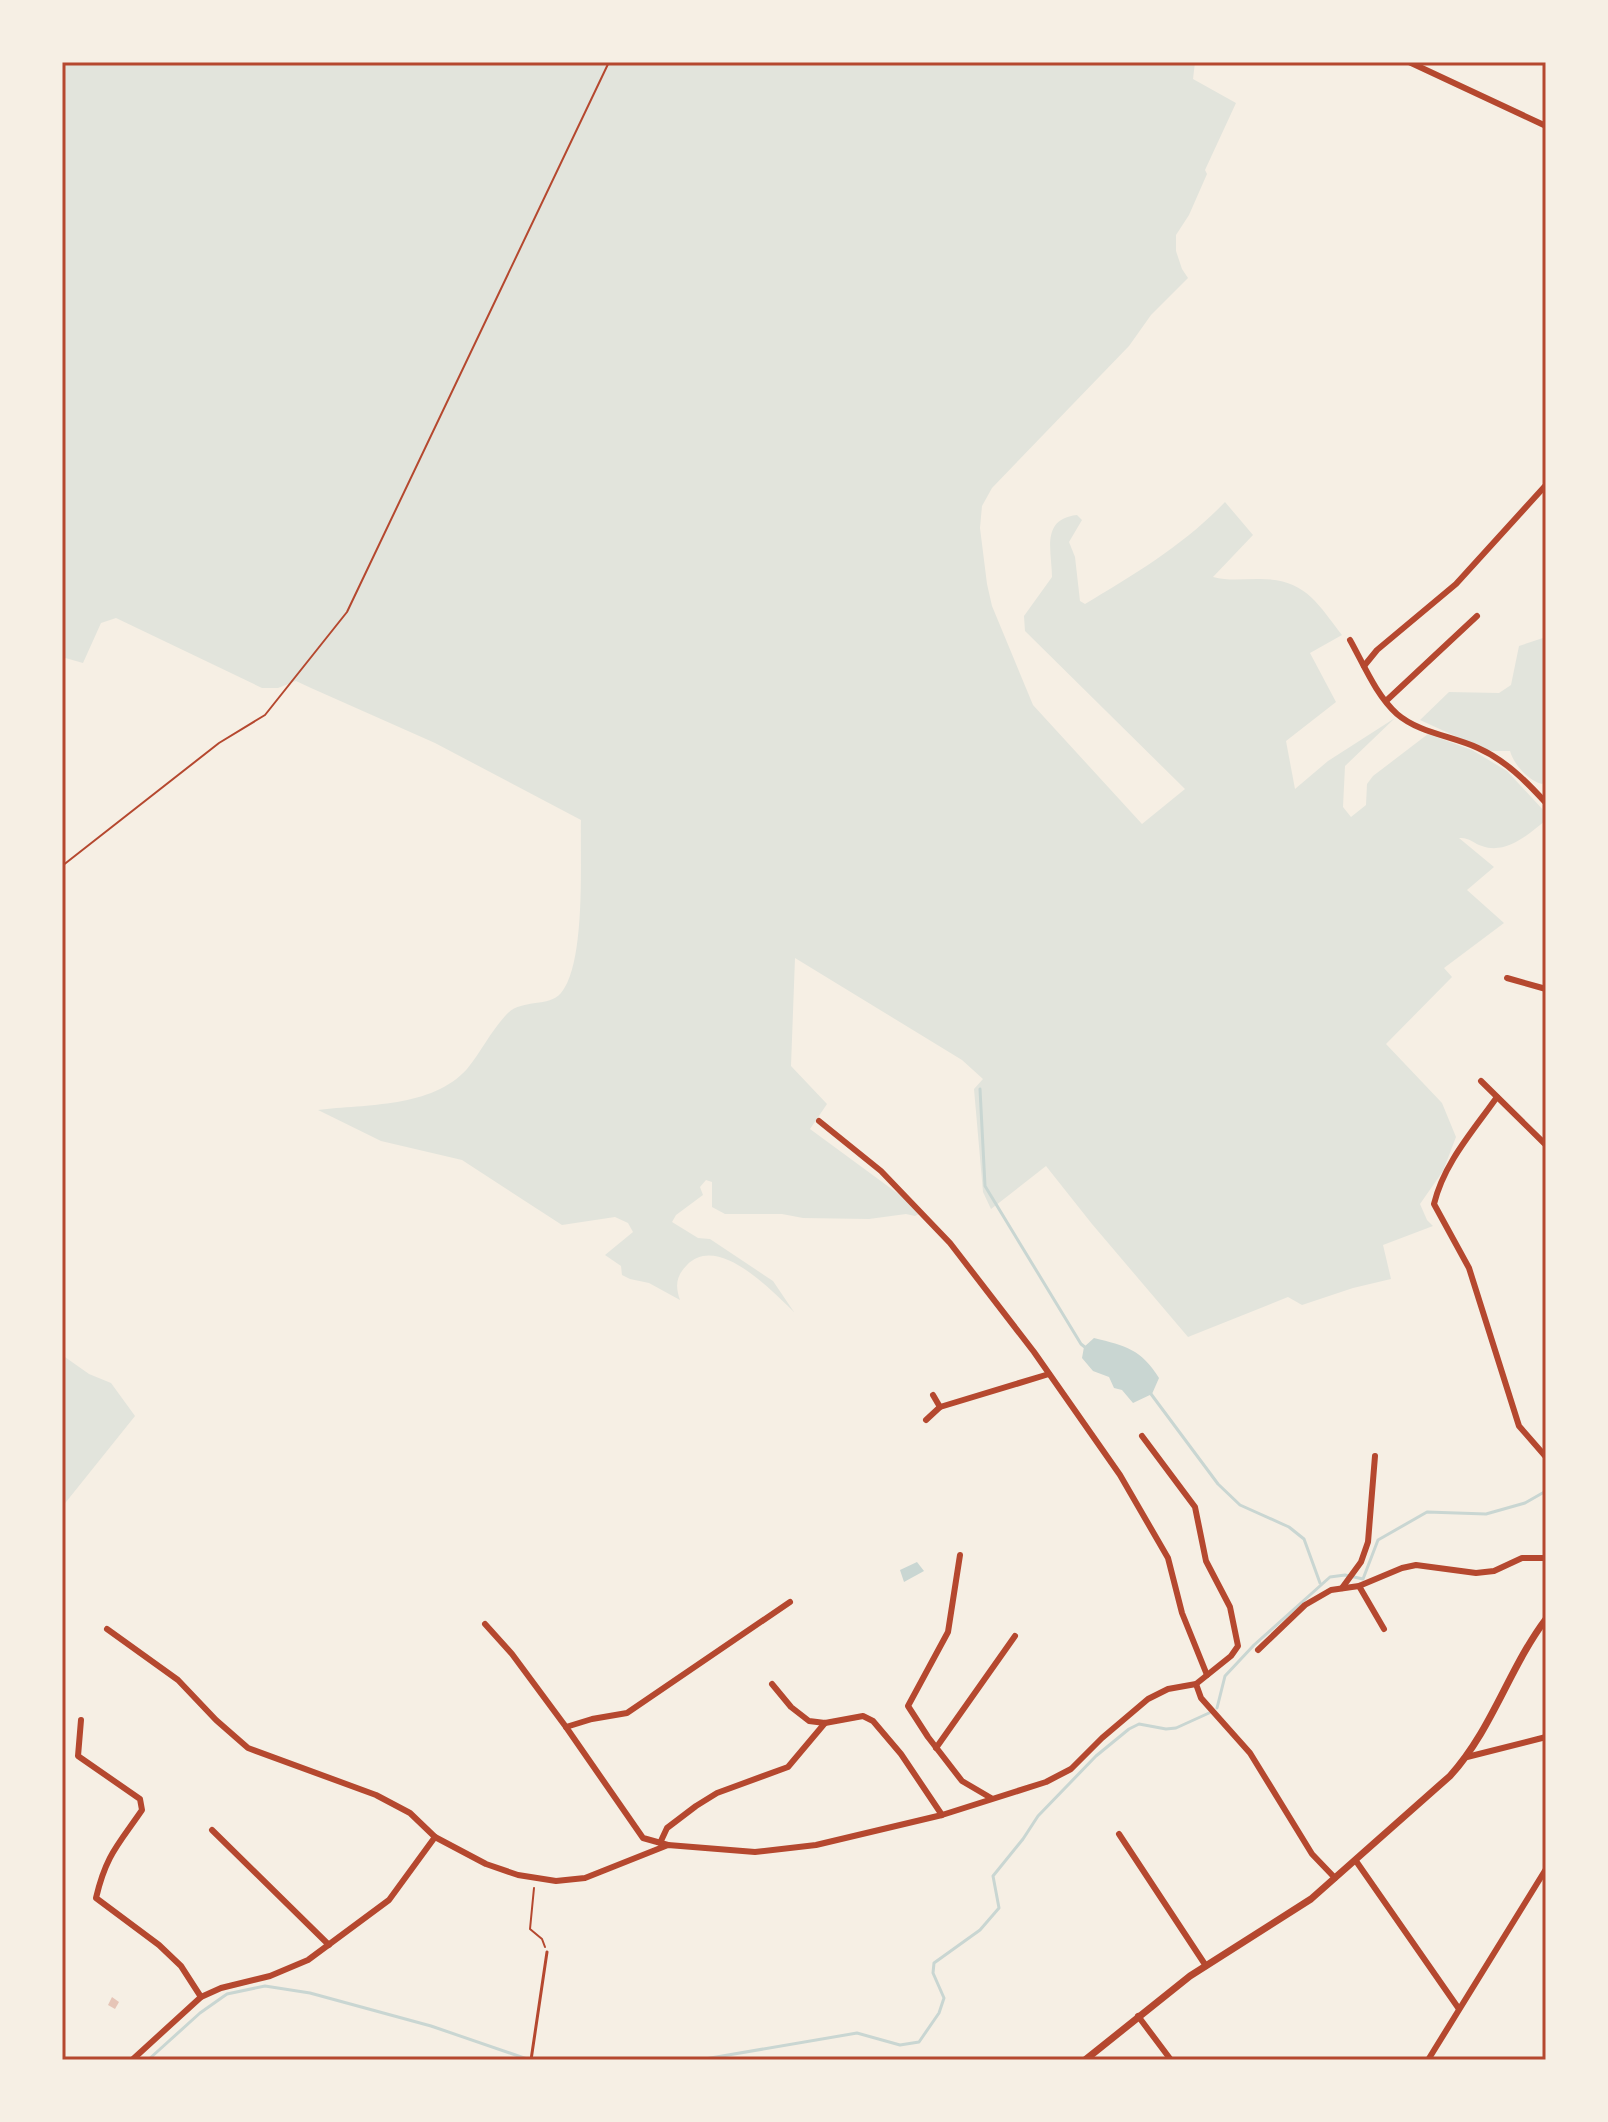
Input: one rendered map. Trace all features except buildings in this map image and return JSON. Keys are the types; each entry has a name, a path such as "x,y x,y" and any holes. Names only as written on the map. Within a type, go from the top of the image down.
{"street":[{"path":"1409,62 1546,126"},
{"path":"1364,666 1377,650 1456,584 1546,485"},
{"path":"1386,701 1477,616"},
{"path":"1350,640 1386,701 1399,715 1430,732 1478,748 1503,763 1546,803"},
{"path":"1507,978 1546,989"},
{"path":"1481,1081 1546,1145"},
{"path":"1497,1097 1439,1183 1434,1204 1469,1268 1519,1426 1546,1457"},
{"path":"819,1121 881,1171 950,1243 1049,1374 1120,1475 1168,1558 1182,1613 1207,1675"},
{"path":"926,1420 940,1407 1049,1374"},
{"path":"933,1395 940,1407"},
{"path":"485,1624 512,1654 566,1727 643,1838 664,1844 738,1852 770,1850 816,1845 942,1815 1046,1782 1071,1769 1148,1699 1168,1689 1196,1684 1231,1656 1238,1646 1230,1607 1206,1561 1195,1507 1142,1436"},
{"path":"1342,1588 1361,1562 1368,1542 1375,1456"},
{"path":"960,1555 948,1632 908,1706 962,1781 993,1799"},
{"path":"1258,1650 1320,1594 1359,1586 1416,1565 1476,1573 1494,1571 1522,1558 1546,1558"},
{"path":"1359,1586 1384,1629"},
{"path":"566,1727 627,1713 790,1602"},
{"path":"1085,2060 1206,1966 1300,1907 1450,1776 1467,1757 1512,1672 1546,1619"},
{"path":"107,1629 178,1680 248,1748 376,1795 410,1813 435,1837 486,1864 535,1879 569,1880 585,1878 664,1844"},
{"path":"936,1748 1015,1636"},
{"path":"772,1684 800,1716 809,1721 825,1723 863,1716 873,1721 908,1764 942,1815"},
{"path":"1196,1684 1201,1698 1264,1772 1312,1854 1335,1878"},
{"path":"81,1720 78,1756 140,1799 142,1810 112,1850 102,1872 96,1898 159,1945 181,1966 201,1997"},
{"path":"664,1844 667,1828 696,1806 717,1793 788,1767 825,1723"},
{"path":"1467,1757 1546,1737"},
{"path":"212,1830 329,1945"},
{"path":"1119,1834 1206,1966"},
{"path":"132,2060 201,1997 221,1988 270,1976 308,1960 329,1945 389,1900 435,1837"},
{"path":"1356,1861 1459,2009"},
{"path":"1428,2060 1546,1869"},
{"path":"1138,2016 1171,2060"}],"lane":[{"path":"531,2060 547,1952"}],"path":[{"path":"62,866 219,743 265,715 347,612 609,62"},
{"path":"535,1879 530,1929 542,1939 547,1952"}],"shaded area":[{"path":"62,62 1195,62 1193,79 1236,103 1205,170 1207,174 1189,215 1176,235 1176,251 1188,278 1151,315 1129,346 992,488 982,506 980,528 987,584 992,606 1033,705 1142,824 1185,789 1025,631 1024,616 1052,577 1051,538 1057,523 1065,518 1077,515 1082,520 1069,542 1075,557 1080,601 1085,604 1176,545 1225,502 1253,535 1213,577 1273,580 1298,587 1316,602 1342,635 1310,653 1336,702 1286,741 1295,789 1328,761 1395,718 1345,766 1343,807 1351,817 1366,805 1367,784 1373,776 1428,734 1472,750 1507,771 1546,813 1546,820 1525,837 1500,848 1459,838 1494,867 1467,890 1504,923 1444,968 1452,977 1386,1044 1442,1103 1456,1137 1443,1171 1420,1204 1433,1226 1383,1245 1391,1279 1302,1305 1288,1297 1188,1337 1046,1166 991,1209 983,1192 974,1089 983,1079 962,1060 795,958 791,1066 827,1104 810,1129 923,1212 915,1216 906,1214 869,1219 725,1214 712,1207 712,1182 706,1180 700,1187 703,1195 676,1215 672,1222 698,1238 710,1239 773,1281 794,1312 759,1279 729,1260 714,1256 700,1257 683,1269 677,1290 680,1300 649,1283 630,1279 622,1275 621,1266 605,1255 633,1232 628,1223 615,1217 562,1225 462,1160 381,1141 318,1110 397,1102 436,1091 453,1082 467,1069 512,1010 556,998 561,993 575,959 578,936 581,820 435,743 296,681 278,688 262,688 116,618 101,623 83,663 62,657"},
{"path":"1546,637 1546,781 1542,784 1523,772 1510,751 1488,751 1420,720 1449,692 1499,693 1511,685 1519,646"},
{"path":"1094,1338 1124,1347 1146,1361 1159,1378 1152,1394 1133,1403 1122,1390 1114,1388 1109,1377 1093,1371 1082,1358 1084,1347"},
{"path":"62,1355 89,1374 111,1383 135,1416 62,1507"},
{"path":"917,1562 924,1571 904,1582 900,1570"}],"waterway":[{"path":"980,1089 985,1186 1086,1348"},
{"path":"1151,1394 1218,1484 1240,1505 1289,1527 1304,1539 1320,1583"},
{"path":"1217,1708 1225,1676 1254,1645 1330,1577 1345,1575 1363,1579 1378,1540 1427,1512 1486,1514 1525,1503 1546,1491"},
{"path":"699,2060 857,2033 900,2045 919,2042 939,2013 944,1998 933,1973 934,1963 980,1930 999,1908 993,1876 1038,1816 1096,1756 1129,1729 1139,1724 1176,1728 1209,1713"},
{"path":"148,2060 200,2013 227,1994 265,1986 310,1993 431,2026 530,2060"}]}
